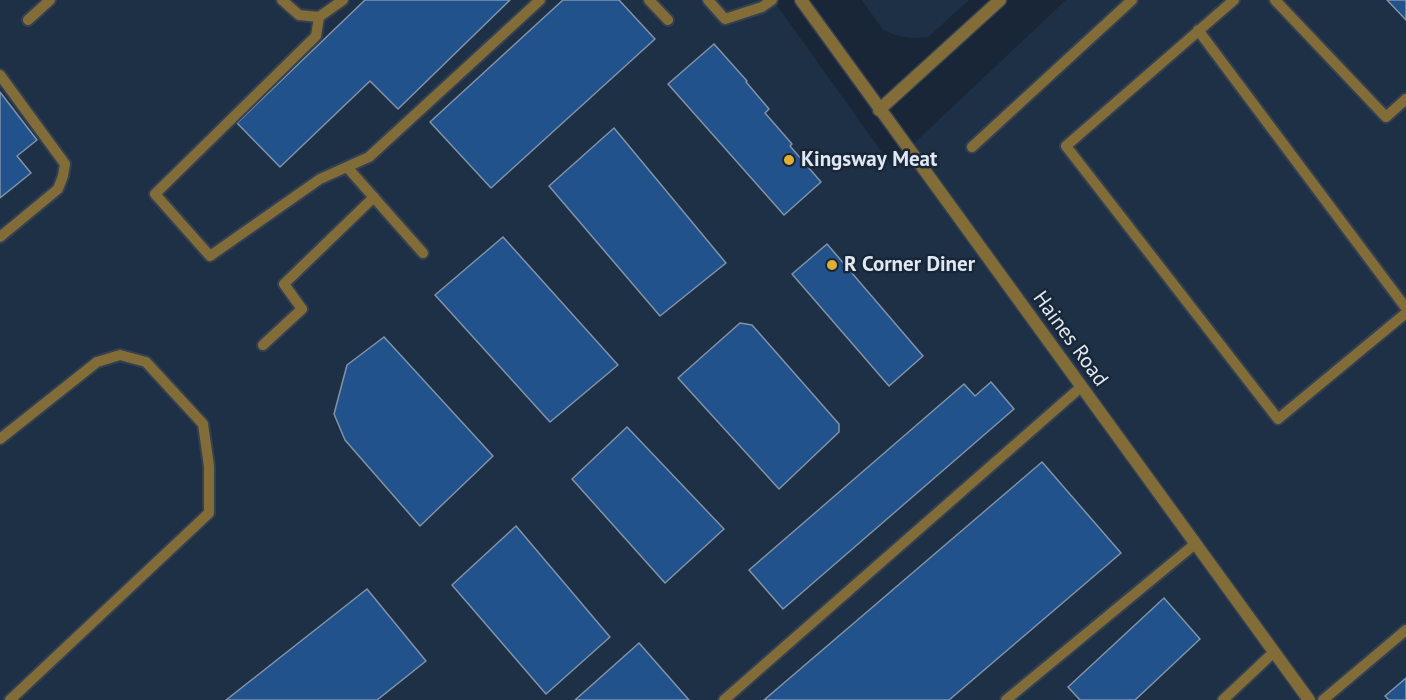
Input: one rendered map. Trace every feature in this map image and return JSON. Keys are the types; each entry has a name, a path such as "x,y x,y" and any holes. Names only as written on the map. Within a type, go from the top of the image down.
{"street":[{"name":"Haines Road","path":"801,0 1309,700"},
{"path":"879,110 1000,0"}],"lane":[{"path":"28,20 50,0"},
{"path":"282,0 299,15 319,17 343,0"},
{"path":"319,17 316,36 155,194 210,256 320,179 369,157 540,0"},
{"path":"649,0 668,20"},
{"path":"708,0 725,20 762,7 772,0"},
{"path":"972,147 1132,0"},
{"path":"1234,0 1066,146 1278,419 1406,313"},
{"path":"1275,0 1386,117 1406,99"},
{"path":"1198,30 1406,308"},
{"path":"0,75 65,164 58,189 0,237"},
{"path":"347,167 423,253"},
{"path":"263,345 302,309 284,284 374,197"},
{"path":"0,439 97,362 120,355 146,362 203,424 209,466 209,513 10,700"},
{"path":"724,700 1081,387"},
{"path":"1006,700 1195,544"},
{"path":"1323,700 1406,630"},
{"path":"1222,700 1274,652"}],"shaded area":[{"path":"0,0 773,0 891,165 1066,0 1406,0 1406,700 0,700"},
{"path":"862,0 969,0 928,37 913,38 898,36 883,30"}],"building":[{"path":"365,0 510,0 398,109 370,81 280,167 237,123"},
{"path":"563,0 619,0 655,39 491,188 430,122"},
{"path":"1387,0 1406,0 1406,20"},
{"path":"714,44 769,109 765,113 821,182 784,215 668,84"},
{"path":"0,92 37,140 17,156 31,173 0,198"},
{"path":"614,128 726,263 660,316 549,186"},
{"path":"503,237 618,365 550,422 435,295"},
{"path":"827,244 923,356 889,386 792,274"},
{"path":"740,323 752,325 839,424 839,432 779,489 678,378"},
{"path":"384,337 493,456 420,526 345,440 334,414 347,365"},
{"path":"991,382 1014,409 783,609 749,570 964,384 975,396"},
{"path":"627,427 724,529 665,583 572,479"},
{"path":"1042,462 1121,553 949,700 764,700"},
{"path":"516,526 610,637 546,694 452,585"},
{"path":"367,589 426,661 377,700 226,700"},
{"path":"1164,598 1200,639 1135,700 1080,700 1068,687"},
{"path":"639,643 689,700 575,700"},
{"path":"1406,678 1406,700 1389,700 1385,696"}],"place":[{"name":"Kingsway Meat","path":"789,160"},
{"name":"R Corner Diner","path":"832,265"}]}
